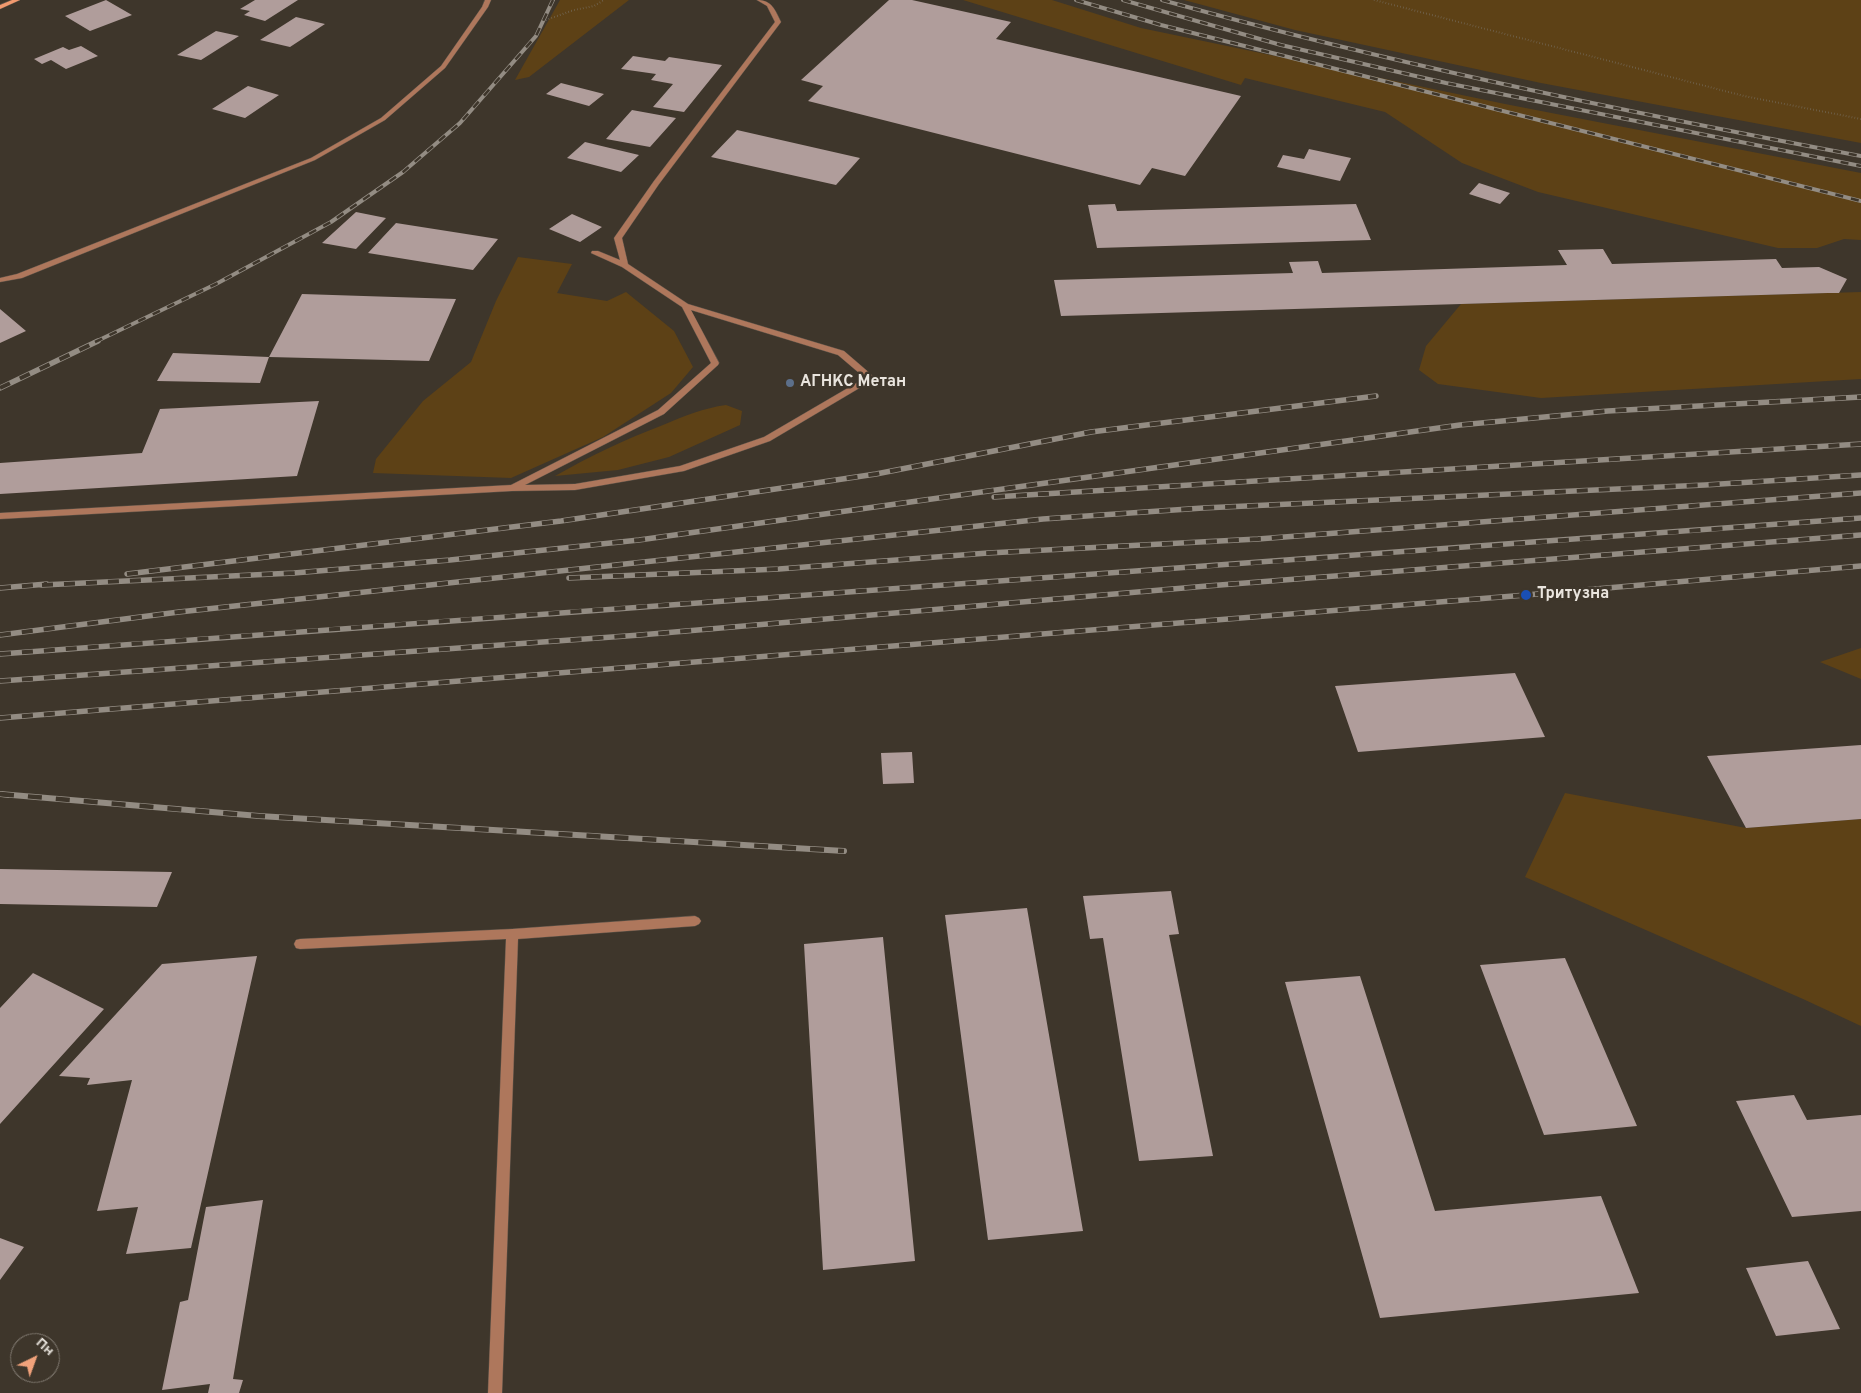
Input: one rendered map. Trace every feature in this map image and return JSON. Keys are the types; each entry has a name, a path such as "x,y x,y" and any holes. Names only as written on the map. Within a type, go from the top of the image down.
{"street":[{"path":"0,7 17,0"},
{"path":"0,280 19,276 320,155 383,119 443,67 488,0"},
{"path":"625,264 618,238 667,166 750,63 778,22 769,5 760,0"},
{"path":"0,516 512,488 575,487 681,469 767,439 870,378 841,353 685,306 625,264 595,253"},
{"path":"512,488 661,412 715,363 685,306"},
{"path":"300,944 512,934 696,921"},
{"path":"495,1393 512,934"}],"path":[{"path":"543,21 574,10 594,6 604,0"},
{"path":"1374,0 1744,96 1861,119"}],"shaded area":[{"path":"560,0 629,0 529,77 515,80"},
{"path":"963,0 1052,0 1141,28 1505,104 1861,173 1861,240 1844,239 1817,248 1778,248 1538,192 1462,163 1385,112 1245,78 1241,85"},
{"path":"1184,0 1861,0 1861,143 1541,83 1295,30"},
{"path":"518,257 572,264 557,293 607,301 626,292 674,331 693,367 671,393 603,437 511,478 373,473 376,459 423,401 471,362 496,301"},
{"path":"1861,292 1861,379 1541,398 1438,384 1419,370 1426,346 1461,304"},
{"path":"726,405 742,411 740,425 669,457 618,470 555,476 635,436 679,418"},
{"path":"1861,648 1861,679 1820,662"},
{"path":"1565,793 1746,828 1861,819 1861,1026 1525,877"}],"building":[{"path":"106,0 132,15 90,31 65,16"},
{"path":"255,0 298,0 265,21 244,15 250,11 240,9"},
{"path":"889,0 912,0 1011,22 996,39 1241,96 1185,176 1152,168 1140,185 808,101 823,86 801,80"},
{"path":"296,17 325,24 290,47 260,40"},
{"path":"216,31 239,36 201,60 177,55"},
{"path":"81,46 98,56 66,69 51,60 42,64 34,59 63,47 69,50"},
{"path":"633,56 665,61 669,57 722,65 684,112 653,107 673,84 651,80 656,74 621,69"},
{"path":"561,83 604,94 589,106 546,94"},
{"path":"248,86 279,95 245,118 212,109"},
{"path":"632,110 676,118 650,147 606,139"},
{"path":"737,130 860,158 836,185 711,157"},
{"path":"585,142 639,155 621,172 567,158"},
{"path":"1309,149 1351,158 1340,181 1277,167 1283,155 1304,159"},
{"path":"1479,183 1510,193 1500,204 1469,194"},
{"path":"1115,204 1117,211 1356,204 1371,240 1097,248 1088,205"},
{"path":"356,212 386,218 356,249 322,243"},
{"path":"572,214 602,227 580,242 549,229"},
{"path":"396,223 498,239 473,270 368,253"},
{"path":"1603,249 1612,264 1776,259 1782,268 1819,267 1847,279 1839,293 1061,316 1054,280 1293,273 1289,262 1318,261 1322,273 1567,265 1558,250"},
{"path":"302,294 456,299 429,361 269,357"},
{"path":"0,309 26,331 0,343"},
{"path":"173,353 269,357 260,383 157,381"},
{"path":"319,401 297,476 0,494 0,463 142,453 160,409"},
{"path":"1515,673 1545,737 1358,752 1335,686"},
{"path":"1861,745 1861,819 1746,828 1707,756"},
{"path":"912,752 914,783 883,784 881,753"},
{"path":"0,869 172,872 157,907 0,904"},
{"path":"1171,891 1179,934 1169,935 1213,1156 1139,1161 1103,938 1090,939 1083,896"},
{"path":"1027,908 1083,1231 988,1240 945,915"},
{"path":"883,937 915,1261 823,1270 804,944"},
{"path":"257,956 191,1248 126,1254 138,1207 97,1211 132,1080 87,1085 90,1078 59,1076 162,964"},
{"path":"1565,958 1637,1126 1544,1135 1480,965"},
{"path":"33,973 104,1009 0,1124 0,1008"},
{"path":"1360,976 1435,1211 1601,1196 1639,1293 1380,1318 1285,982"},
{"path":"1794,1095 1807,1120 1861,1115 1861,1211 1792,1217 1736,1101"},
{"path":"263,1200 233,1379 243,1380 239,1393 208,1393 210,1384 162,1390 180,1302 188,1300 206,1207"},
{"path":"0,1238 24,1247 0,1280"},
{"path":"1808,1261 1840,1329 1776,1336 1746,1268"}],"railway":[{"path":"95,342 216,284 331,222 403,172 460,123 536,36 553,0"},
{"path":"1076,0 1161,25 1861,201"},
{"path":"1123,0 1281,45 1446,83 1861,166"},
{"path":"1162,0 1423,66 1597,104 1861,156"},
{"path":"0,388 98,341"},
{"path":"127,574 561,521 876,474 1091,432 1376,396"},
{"path":"42,585 294,573 450,560 639,540 1460,425 1608,411 1861,397"},
{"path":"994,497 1861,444"},
{"path":"0,635 179,612 1043,519 1203,508 1705,485 1861,475"},
{"path":"569,578 779,569 988,553 1258,539 1861,493"},
{"path":"0,654 1861,518"},
{"path":"0,681 640,635 1207,586 1861,535"},
{"path":"0,718 1526,595 1861,566"},
{"path":"0,588 47,584"},
{"path":"8,795 0,794 259,816 844,851"}],"place":[{"name":"АГНКС Метан","path":"790,383"},
{"name":"Тритузна","path":"1526,595"}]}
